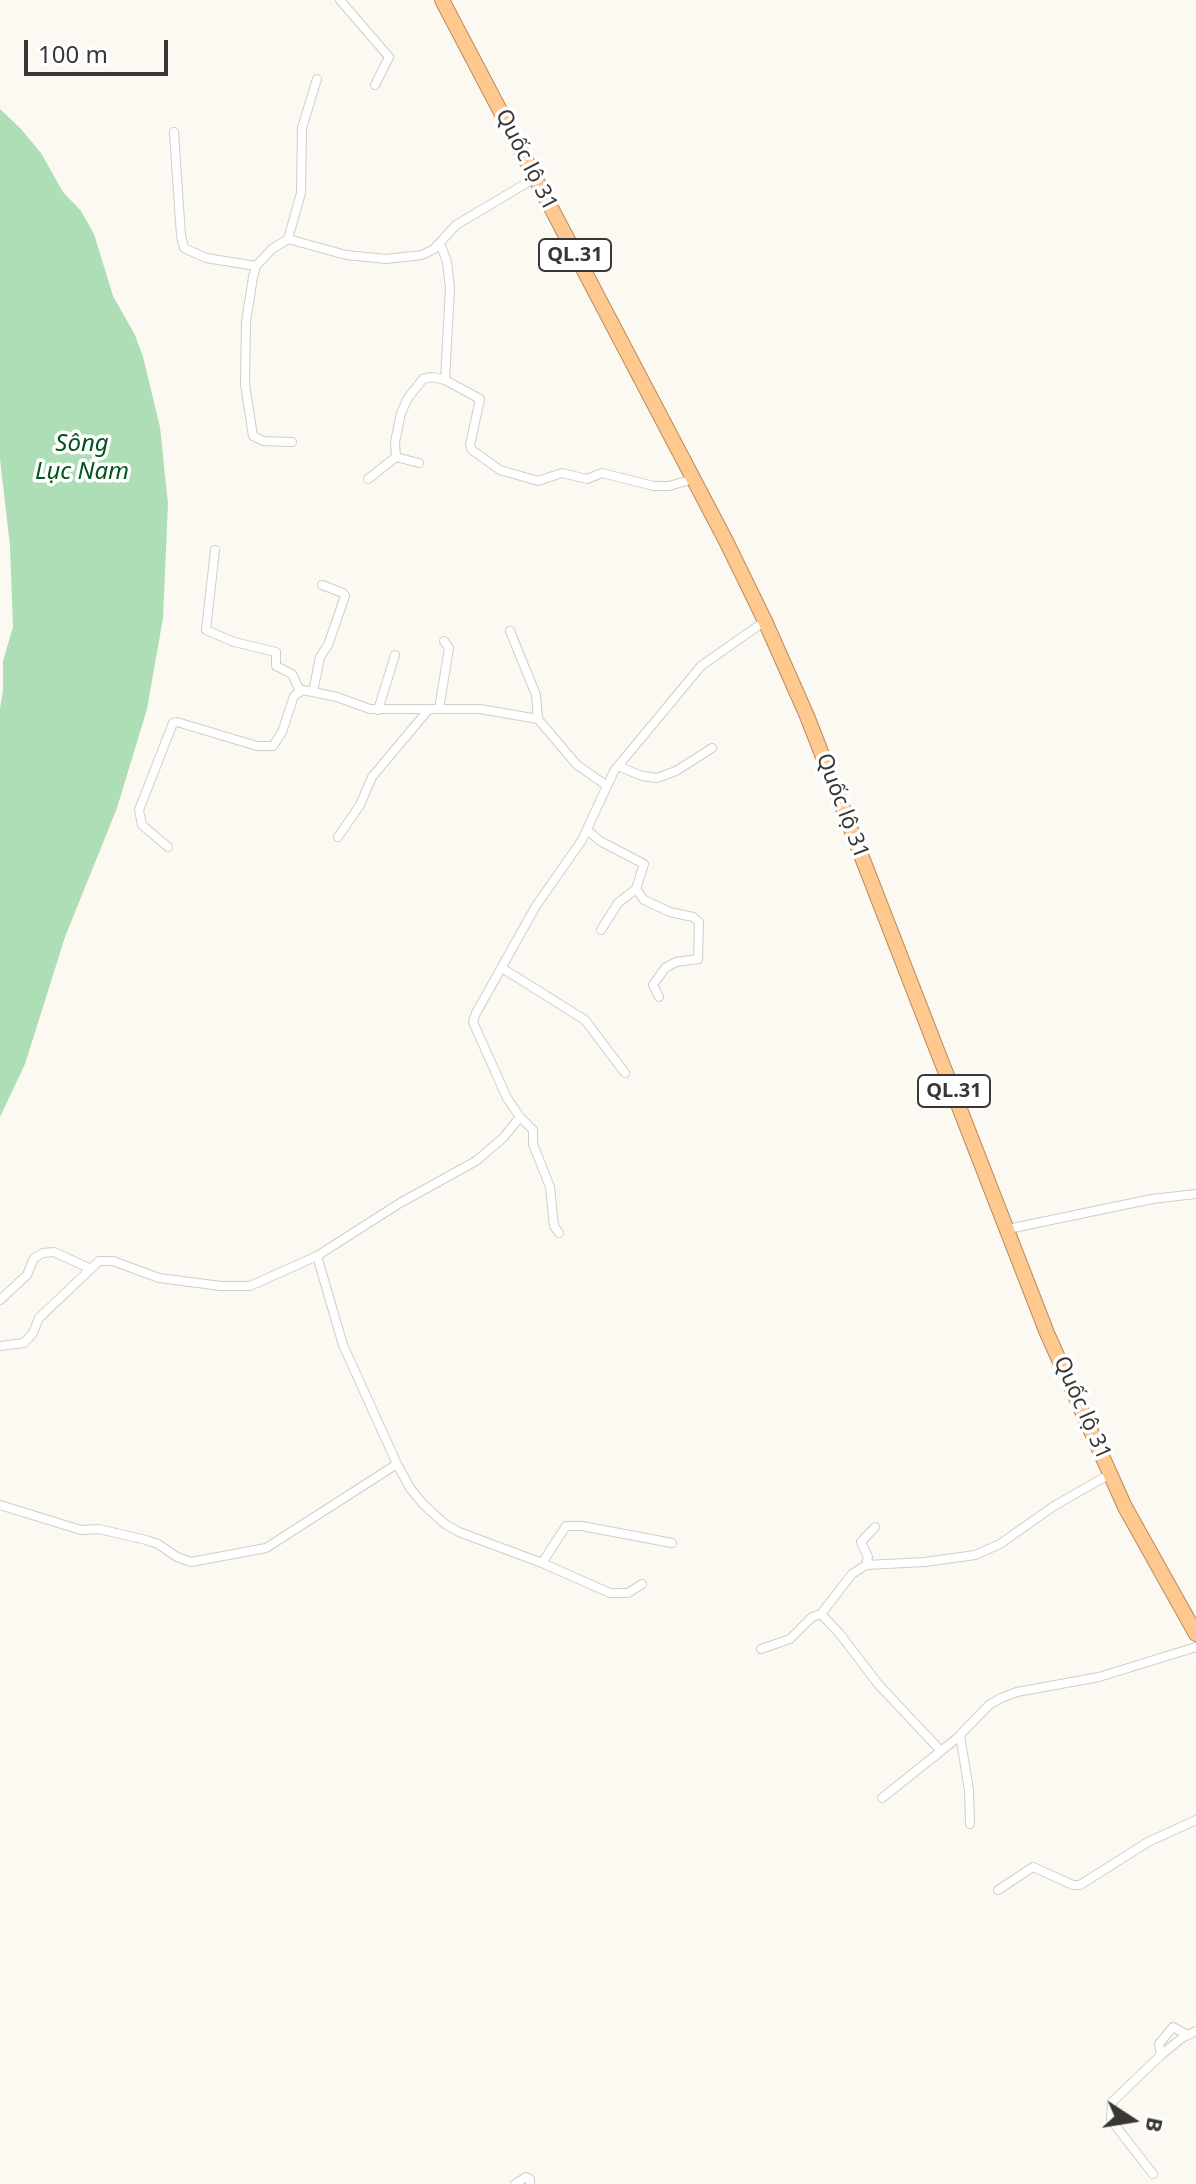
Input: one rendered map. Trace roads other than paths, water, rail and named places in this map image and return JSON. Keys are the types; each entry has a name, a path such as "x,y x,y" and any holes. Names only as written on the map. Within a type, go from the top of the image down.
{"highway":[{"name":"Quốc lộ 31","path":"442,0 765,621 807,716 1047,1333 1125,1507 1196,1634"}],"street":[{"path":"340,0 389,57 375,85"},
{"path":"292,442 256,439 251,429 244,345 248,302 256,266 272,249 288,239 301,193 302,128 317,79"},
{"path":"174,132 184,248 206,258 256,266"},
{"path":"288,239 346,255 386,259 422,255 440,243 456,225 535,178"},
{"path":"440,243 447,262 450,288 445,380"},
{"path":"368,479 396,457 397,431 403,406 427,377 445,380 480,399 470,448 500,470 538,481 562,473 587,479 602,473 654,486 669,486 693,479"},
{"path":"396,457 419,463"},
{"path":"215,550 206,630 234,642 276,652 276,666 292,674 300,691"},
{"path":"313,692 320,657 330,642 345,596 322,585"},
{"path":"559,1233 554,1226 550,1187 533,1144 533,1130 507,1098 473,1022 536,906 587,830 606,785 618,766 701,666 765,621"},
{"path":"510,631 536,695 538,719 577,765 606,785"},
{"path":"338,837 360,805 372,777 434,709 449,656 449,648 444,641"},
{"path":"378,710 395,655"},
{"path":"168,847 142,825 139,810 173,723 257,746 273,746 282,732 294,696 300,691 378,710 480,709 538,719"},
{"path":"618,766 642,776 657,778 676,771 712,748"},
{"path":"587,830 600,841 644,864 636,889 618,903 601,930"},
{"path":"636,889 644,900 670,912 693,917 699,922 698,959 676,962 665,968 653,985 659,997"},
{"path":"502,968 585,1020 625,1073"},
{"path":"0,1346 24,1343 33,1333 39,1318 99,1261 106,1260 159,1278 241,1288 273,1277 317,1256 400,1203 476,1161 503,1138 520,1117"},
{"path":"1008,1229 1125,1204 1196,1194"},
{"path":"0,1300 27,1275 34,1258 43,1253 54,1252 91,1269"},
{"path":"317,1256 343,1345 397,1464 417,1497 445,1524 617,1595 628,1593 642,1584"},
{"path":"0,1505 81,1530 99,1529 146,1540 191,1562 266,1548 397,1464"},
{"path":"761,1649 790,1639 812,1617 821,1614 852,1574 866,1565 925,1562 975,1555 1000,1544 1054,1506 1111,1474"},
{"path":"542,1563 566,1526 582,1526 672,1543"},
{"path":"866,1565 868,1557 861,1542 875,1527"},
{"path":"821,1614 878,1684 941,1751"},
{"path":"882,1798 960,1735 989,1705 1009,1695 1099,1677 1196,1647"},
{"path":"960,1735 969,1790 970,1824"},
{"path":"998,1890 1033,1867 1080,1885 1148,1842 1196,1820"},
{"path":"1161,2055 1159,2044 1173,2027 1192,2033"},
{"path":"1153,2174 1111,2120 1112,2102 1161,2055 1192,2033"},
{"path":"515,2184 526,2177 530,2179 530,2184"}],"water":[{"name":"Sông Lục Nam","path":"0,109 41,153 63,192 81,211 94,234 113,296 135,335 143,357 160,427 168,504 163,618 147,709 117,808 65,937 25,1064 0,1117 0,708 3,661 13,627 10,546 0,459"}]}
